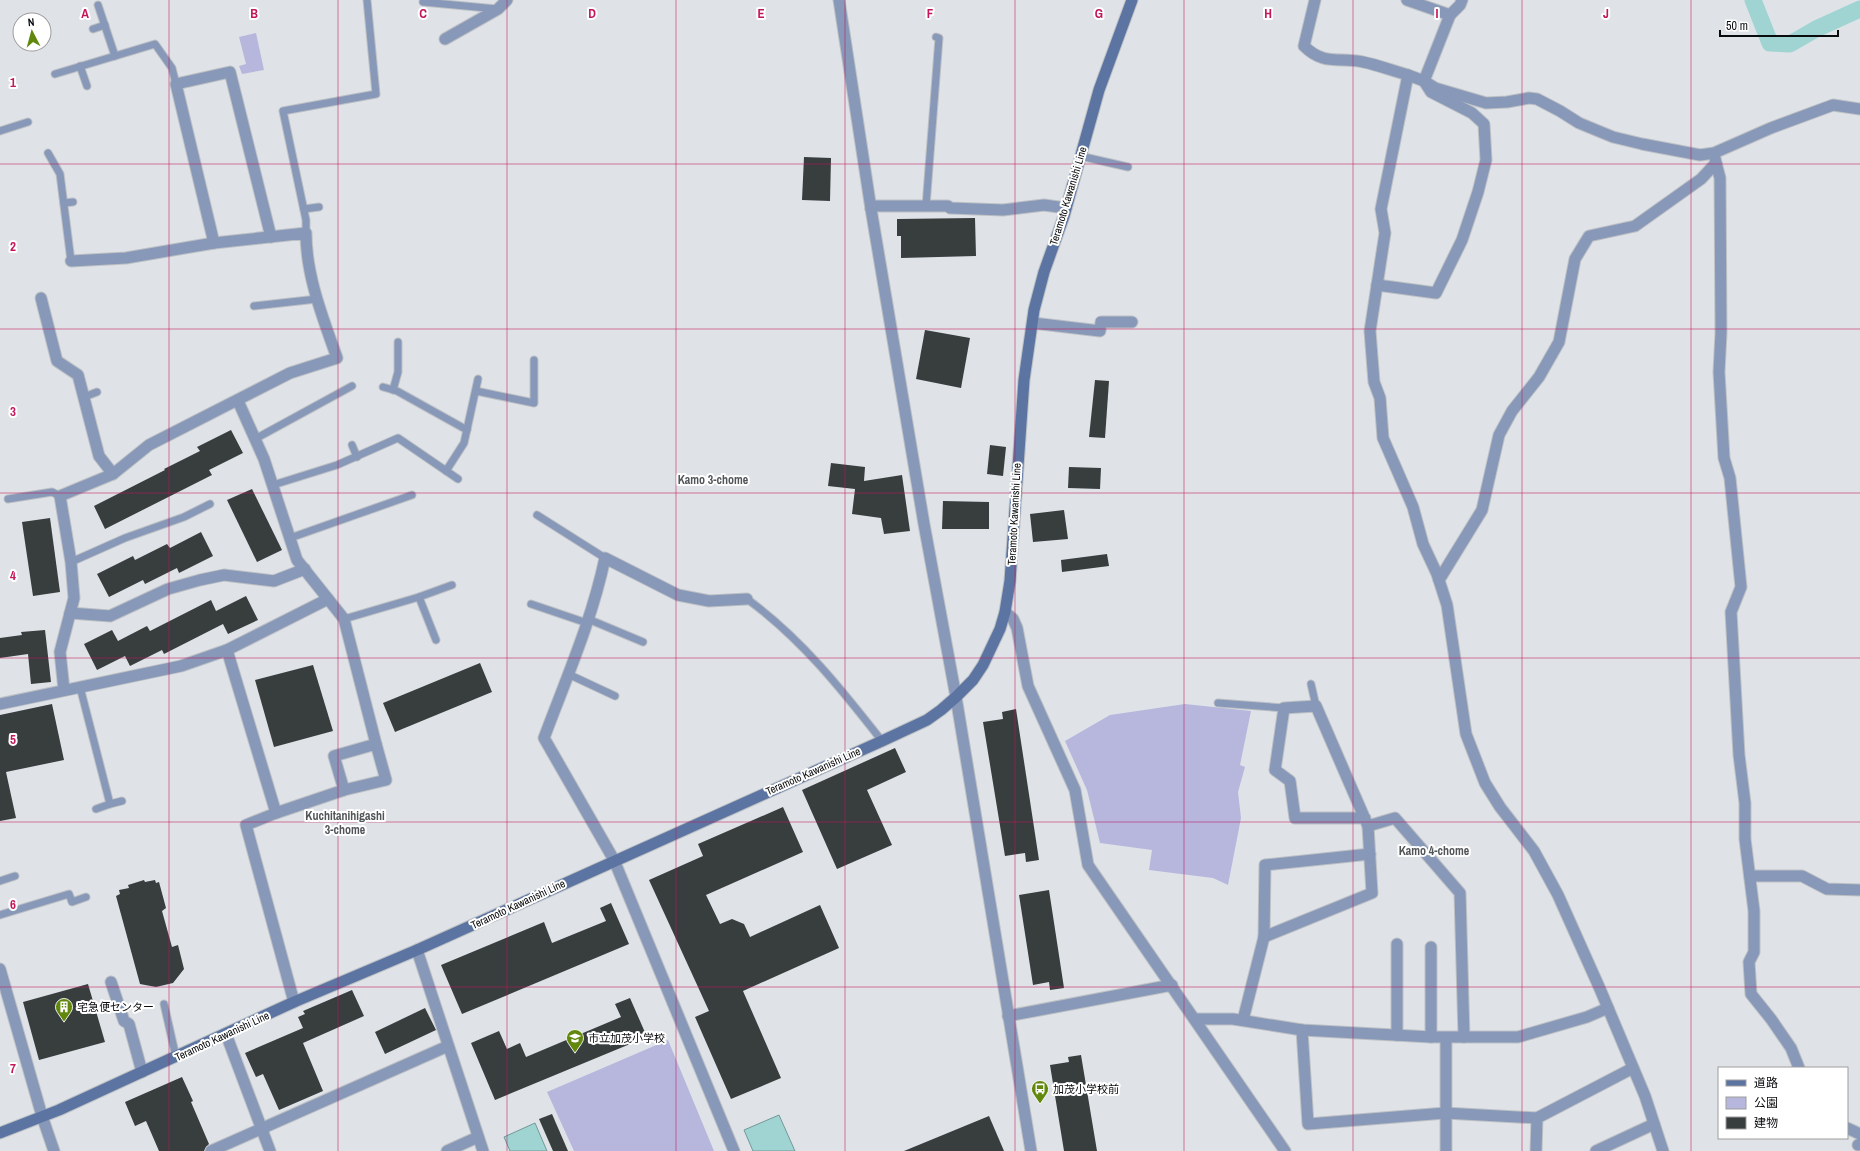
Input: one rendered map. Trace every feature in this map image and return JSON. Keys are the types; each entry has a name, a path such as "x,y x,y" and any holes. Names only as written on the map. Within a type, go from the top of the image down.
{"main road":[{"name":"Teramoto Kawanishi Line","path":"0,1133 59,1110 294,1002 417,950 614,860 882,741 927,720 956,697 973,680 983,665 1000,629 1005,612 1013,550 1016,481 1023,387 1032,323 1044,272 1066,208 1099,90 1132,0"}],"street":[{"path":"445,39 498,9 507,0"},
{"path":"839,0 871,209 924,524 956,697 1031,1151"},
{"path":"1315,0 1304,46 1313,54 1328,59 1362,62 1408,75 1424,81 1435,88 1486,102 1507,102 1529,98 1537,99 1560,111 1578,123 1613,137 1678,152 1715,158"},
{"path":"1407,0 1450,16"},
{"path":"1424,81 1450,16 1460,5 1462,0"},
{"path":"214,243 176,84 230,72 271,237"},
{"path":"1408,75 1381,209 1385,233 1370,331 1374,382 1380,398 1383,438 1413,507 1423,544 1439,580 1446,605 1466,734 1485,783 1500,807 1538,857 1558,895 1645,1096 1663,1151"},
{"path":"1377,285 1436,292 1462,240 1486,160 1484,124 1472,113 1431,92 1424,81"},
{"path":"1439,580 1482,510 1499,435 1512,411 1539,377 1559,342 1575,259 1589,236 1635,226 1701,179 1715,158 1771,128 1833,105 1860,109"},
{"path":"1715,158 1720,178 1721,333 1719,372 1724,458 1730,478 1741,587 1732,612 1739,755 1745,803 1745,839 1754,911 1754,952 1749,962 1751,994 1791,1048 1799,1067"},
{"path":"871,209 876,206 926,206 1003,210 1044,205 1066,208"},
{"path":"64,690 60,652 74,598 71,562 60,496 113,474 148,446 290,373 338,358 316,299 306,250 306,233 214,243 126,258 71,261"},
{"path":"41,298 57,361 78,376 99,456 113,474"},
{"path":"1032,323 1100,331 1101,322 1132,322"},
{"path":"238,401 264,459 297,560 344,619 386,780 344,790 276,813 246,825 294,1002"},
{"path":"734,1151 614,860 544,738 599,587 605,558 678,595 709,601 747,599"},
{"path":"70,613 110,616 168,589 224,574 274,581 305,570"},
{"path":"0,704 181,666 227,650 328,599"},
{"path":"1005,612 1013,619 1017,628 1028,686 1075,790 1088,865 1196,1019 1285,1151"},
{"path":"227,650 276,813"},
{"path":"1264,937 1372,893 1370,854 1366,822 1316,706 1284,708 1275,770 1290,781 1295,818 1366,822 1395,818 1460,893 1464,1037"},
{"path":"344,790 334,756 376,744"},
{"path":"1243,1020 1264,937 1265,865 1370,854"},
{"path":"1750,876 1802,876 1827,889 1860,890"},
{"path":"1397,944 1397,1035"},
{"path":"1431,947 1431,1037"},
{"path":"417,950 483,1151"},
{"path":"0,968 42,1116 54,1151"},
{"path":"111,982 124,1021 128,1024 142,1072"},
{"path":"1008,1016 1172,985"},
{"path":"1196,1019 1243,1020 1302,1030 1446,1038 1518,1037 1586,1017 1608,1008"},
{"path":"1302,1030 1308,1124 1445,1113 1537,1118 1633,1068"},
{"path":"226,1034 270,1151"},
{"path":"1446,1038 1446,1151"},
{"path":"211,1151 448,1046"},
{"path":"1536,1151 1537,1118"},
{"path":"1596,1151 1654,1124"},
{"path":"1848,1128 1860,1134"},
{"path":"48,1151 49,1136"},
{"path":"49,1136 59,1151"},
{"path":"447,1151 478,1137"}],"lane":[{"path":"306,233 304,209 283,110 376,94 367,0"},
{"path":"423,2 498,9"},
{"path":"98,5 115,56"},
{"path":"93,29 105,25"},
{"path":"926,206 939,38"},
{"path":"54,74 154,44 172,68 176,84"},
{"path":"80,66 87,86"},
{"path":"935,91 943,91"},
{"path":"0,129 28,122"},
{"path":"48,153 60,174 71,261"},
{"path":"1080,156 1128,167"},
{"path":"64,203 72,202"},
{"path":"304,209 319,207"},
{"path":"254,306 316,299"},
{"path":"393,390 398,372 398,342"},
{"path":"476,390 534,403 534,360"},
{"path":"446,471 464,443 478,380"},
{"path":"255,439 352,386"},
{"path":"382,387 393,390 467,430"},
{"path":"84,397 97,392"},
{"path":"273,485 337,466 398,438 458,479"},
{"path":"352,445 357,456"},
{"path":"8,499 52,492 60,496"},
{"path":"290,538 412,495"},
{"path":"71,562 125,538 184,517 210,504"},
{"path":"537,515 605,558"},
{"path":"344,619 419,597 452,585"},
{"path":"419,597 436,640"},
{"path":"747,599 766,612 827,672 882,741"},
{"path":"531,604 587,621 643,642"},
{"path":"568,674 615,696"},
{"path":"1310,684 1316,706"},
{"path":"80,687 110,804"},
{"path":"1218,703 1284,708"},
{"path":"96,809 122,801"},
{"path":"0,881 15,876"},
{"path":"0,915 69,894 72,902 86,897"},
{"path":"164,1004 176,1057"}],"green space":[{"path":"256,33 264,70 242,74 239,66 246,64 239,37"},
{"path":"1185,704 1251,711 1240,765 1245,767 1238,792 1241,818 1228,885 1213,878 1149,870 1152,850 1100,843 1087,790 1065,741 1110,715"},
{"path":"668,1040 714,1151 574,1151 547,1092"}],"shaded area":[{"path":"779,1115 795,1151 753,1151 744,1130"},
{"path":"535,1123 547,1151 510,1151 504,1137"}],"building":[{"path":"804,157 831,158 830,201 802,200"},
{"path":"975,218 976,256 901,258 901,236 897,236 897,219"},
{"path":"925,330 970,338 961,388 916,379"},
{"path":"1095,380 1109,381 1105,438 1089,437"},
{"path":"231,430 243,453 209,470 212,475 105,529 94,506 200,451 197,447"},
{"path":"990,445 1006,447 1003,476 987,474"},
{"path":"831,463 865,467 864,481 902,475 910,531 884,534 881,518 852,514 855,489 828,486"},
{"path":"1069,467 1101,468 1100,489 1068,488"},
{"path":"252,489 282,550 257,562 227,500"},
{"path":"943,501 989,502 989,529 942,529"},
{"path":"1064,510 1068,539 1033,542 1030,514"},
{"path":"50,518 60,592 33,596 22,522"},
{"path":"201,532 213,556 179,573 177,568 145,584 143,580 109,597 97,574 133,556 135,560 167,544 170,548"},
{"path":"1107,554 1109,566 1062,572 1061,560"},
{"path":"246,596 258,620 228,634 223,624 164,654 162,650 130,666 125,656 97,670 84,644 112,630 118,641 147,626 150,631 211,600 216,611"},
{"path":"45,630 51,682 31,684 28,654 0,658 0,638 22,635 21,632"},
{"path":"480,663 492,692 395,732 383,703"},
{"path":"313,665 333,731 274,747 255,680"},
{"path":"52,704 64,760 6,772 16,818 0,821 0,715"},
{"path":"1016,709 1039,860 1026,862 1025,853 1005,856 983,722 1003,719 1002,712"},
{"path":"895,748 906,772 867,790 892,845 837,869 802,790"},
{"path":"783,807 803,852 706,895 720,924 732,919 744,924 750,937 820,905 839,948 743,991 781,1078 731,1099 695,1017 709,1011 649,880 703,856 698,844"},
{"path":"144,880 145,882 155,880 156,883 159,882 166,908 162,911 172,947 178,945 184,969 173,983 156,987 140,984 116,896 120,894 119,890 129,888 128,885"},
{"path":"1049,890 1064,988 1050,990 1049,982 1033,985 1019,895"},
{"path":"611,903 629,944 462,1014 441,965 544,922 552,943 606,921 600,908"},
{"name":"宅急便センター","path":"88,984 105,1042 39,1060 23,1002"},
{"path":"352,990 364,1016 303,1043 323,1091 279,1110 263,1074 256,1077 245,1053 303,1028 298,1017 305,1014 303,1011"},
{"path":"630,998 647,1037 495,1100 471,1043 499,1031 507,1049 520,1043 526,1057 621,1017 615,1004"},
{"path":"425,1008 436,1030 385,1054 375,1032"},
{"path":"1081,1055 1097,1151 1064,1151 1050,1065 1069,1062 1068,1057"},
{"path":"182,1077 193,1101 191,1102 209,1144 204,1151 159,1151 146,1121 135,1126 125,1102"},
{"path":"552,1114 568,1151 553,1151 539,1119"},
{"path":"989,1116 1004,1151 904,1151"}],"waterway":[{"path":"1753,0 1770,43 1790,44 1816,29 1860,9"}],"place":[{"name":"宅急便センター","path":"64,1022"},
{"name":"市立加茂小学校","path":"575,1053"},
{"name":"加茂小学校前","path":"1040,1104"}],"district":[{"name":"Kamo 3-chome","path":"713,480"},
{"name":"Kuchitanihigashi 3-chome","path":"345,823"},
{"name":"Kamo 4-chome","path":"1434,851"}]}
